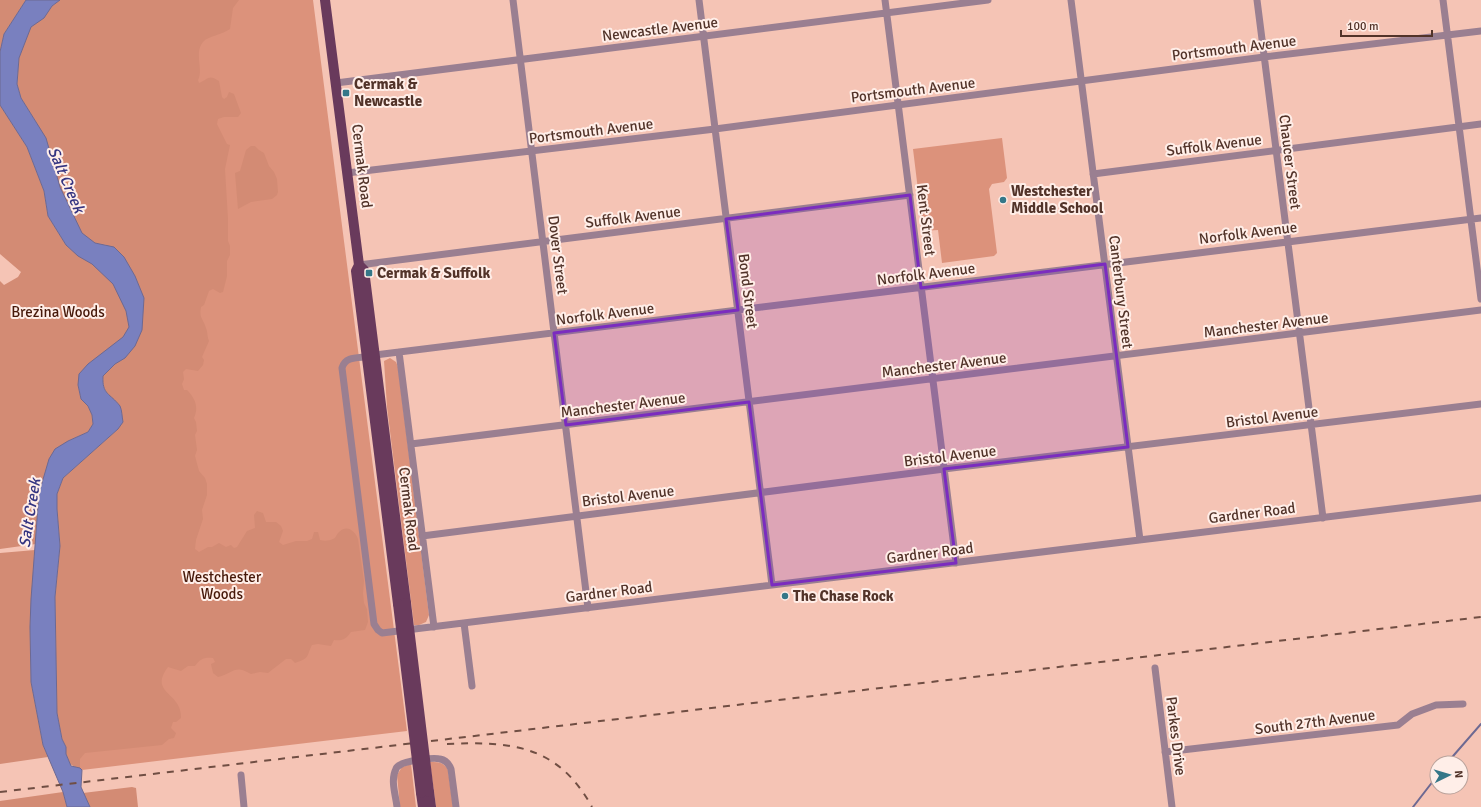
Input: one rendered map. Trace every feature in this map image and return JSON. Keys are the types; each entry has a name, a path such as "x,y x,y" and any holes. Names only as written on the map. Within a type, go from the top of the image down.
{"main road":[{"name":"Cermak Road","path":"325,0 359,265 364,270 370,356 425,792 423,807"},
{"name":"Cermak Road","path":"425,792 431,807"}],"street":[{"name":"Dover Street","path":"513,0 588,608"},
{"name":"Bond Street","path":"698,0 772,585"},
{"name":"Kent Street","path":"885,0 956,562"},
{"name":"Newcastle Avenue","path":"336,83 988,0"},
{"name":"Canterbury Street","path":"1070,0 1140,540"},
{"name":"Chaucer Street","path":"1257,0 1322,518"},
{"path":"1443,0 1481,299"},
{"name":"Portsmouth Avenue","path":"347,173 715,129 1264,57 1481,31"},
{"name":"Suffolk Avenue","path":"1093,174 1481,124"},
{"name":"Suffolk Avenue","path":"359,265 910,195"},
{"name":"Norfolk Avenue","path":"370,356 1481,218"},
{"name":"Manchester Avenue","path":"411,444 933,380 1481,310"},
{"name":"Cermak Road","path":"399,352 434,627"},
{"name":"Gardner Road","path":"370,356 348,359 343,363 342,368 374,624 382,633 1481,498"},
{"name":"Bristol Avenue","path":"422,536 944,469 1481,404"},
{"path":"464,623 472,686"},
{"name":"Parkes Drive","path":"1155,668 1172,807"},
{"name":"South 27th Avenue","path":"1165,752 1398,725 1412,714 1436,704 1463,704"},
{"path":"397,807 394,780 397,767 405,763 438,758 444,760 451,769 456,807"},
{"path":"241,775 244,807"}],"highlighted area":[{"path":"910,195 921,288 1105,264 1128,447 944,469 956,563 772,585 749,402 566,425 554,333 738,310 726,219"}],"green space":[{"path":"0,0 26,0 4,34 0,52"},
{"name":"Westchester Woods","path":"60,0 313,0 407,731 82,770 75,767 118,429 19,58 31,26"},
{"path":"60,0 239,0 233,8 230,29 204,41 199,50 199,83 209,78 219,81 222,97 224,99 227,97 229,92 234,94 241,113 238,117 224,117 218,119 217,124 227,144 230,145 225,169 228,241 230,246 230,255 227,261 227,276 223,292 220,293 213,289 209,291 204,305 201,307 201,316 207,330 209,341 202,357 204,360 203,365 198,371 186,369 183,372 184,379 182,384 184,390 187,390 192,396 196,406 194,418 197,431 195,435 197,450 195,456 199,471 205,478 207,484 207,495 202,510 203,519 196,540 195,549 199,552 219,543 226,547 231,545 234,548 237,547 247,531 255,528 254,515 257,511 263,513 266,522 276,522 281,526 283,531 279,542 283,545 296,541 307,541 312,539 314,532 318,532 320,540 325,541 335,538 342,530 348,529 353,531 358,539 364,581 364,603 367,609 368,622 365,630 351,632 344,639 334,640 331,646 318,644 312,645 307,657 303,660 295,663 291,659 286,659 268,673 260,672 251,674 241,670 234,670 218,677 213,673 211,664 215,662 213,658 202,659 195,666 188,666 181,671 168,667 163,676 162,683 164,688 177,703 180,709 181,718 176,722 173,722 171,728 176,733 174,738 169,739 162,745 85,753 80,759 80,768 70,764 66,754 66,747 62,739 57,713 55,597 60,546 57,494 63,478 118,429 121,407 105,391 103,376 115,364 125,358 142,330 144,298 135,276 124,257 105,244 95,243 82,233 60,187 46,138 21,98 17,84 19,58 30,28 44,18 52,6"},
{"name":"Brezina Woods","path":"0,105 27,147 44,191 48,216 66,245 78,256 92,264 113,284 126,311 129,327 123,337 109,348 78,385 81,399 88,406 92,415 93,424 88,432 68,441 39,493 36,544 0,549 0,281 4,285 18,277 21,272 0,254"},
{"path":"1002,138 1007,178 1004,182 992,184 989,189 997,253 994,256 942,263 938,230 923,231 913,149"},
{"path":"251,146 255,146 264,153 269,166 277,179 278,192 272,199 251,202 238,209 235,173 240,171 246,150"},
{"path":"390,358 396,362 398,367 429,615 426,622 419,625 414,625 387,407 384,361"},
{"path":"35,550 30,627 31,682 43,745 48,757 0,764 0,553"},
{"path":"430,762 438,762 443,764 448,770 453,807 436,807"},
{"path":"411,764 416,807 400,807 397,775 402,767"},
{"path":"132,787 136,788 138,807 90,807 83,793"},
{"path":"63,792 67,807 0,807 0,801"}],"water":[{"name":"Salt Creek","path":"26,0 60,0 52,6 44,18 31,27 19,58 17,84 21,98 46,138 60,187 82,233 95,243 114,247 124,257 135,276 144,298 142,330 135,346 125,358 115,364 103,376 105,390 120,406 123,422 118,429 63,478 57,494 60,546 55,597 57,713 62,739 66,747 66,754 71,766 82,770 81,787 90,807 67,807 63,792 43,745 31,682 31,599 39,493 49,459 55,449 88,432 93,424 92,415 88,406 81,399 78,385 79,374 88,364 123,337 129,327 126,311 113,284 92,264 78,256 66,245 48,216 44,191 27,147 0,105 0,52 4,34"}],"waterway":[{"path":"1454,755 1481,724"},
{"path":"1413,807 1429,786"}],"railway":[{"path":"0,792 1481,617"},
{"path":"447,744 492,744 512,746 531,751 548,759 564,771 579,786 592,807"}],"place":[{"name":"Cermak & Newcastle","path":"346,93"},
{"name":"Westchester Middle School","path":"1003,200"},
{"name":"Cermak & Suffolk","path":"369,273"},
{"name":"The Chase Rock","path":"785,596"}]}
